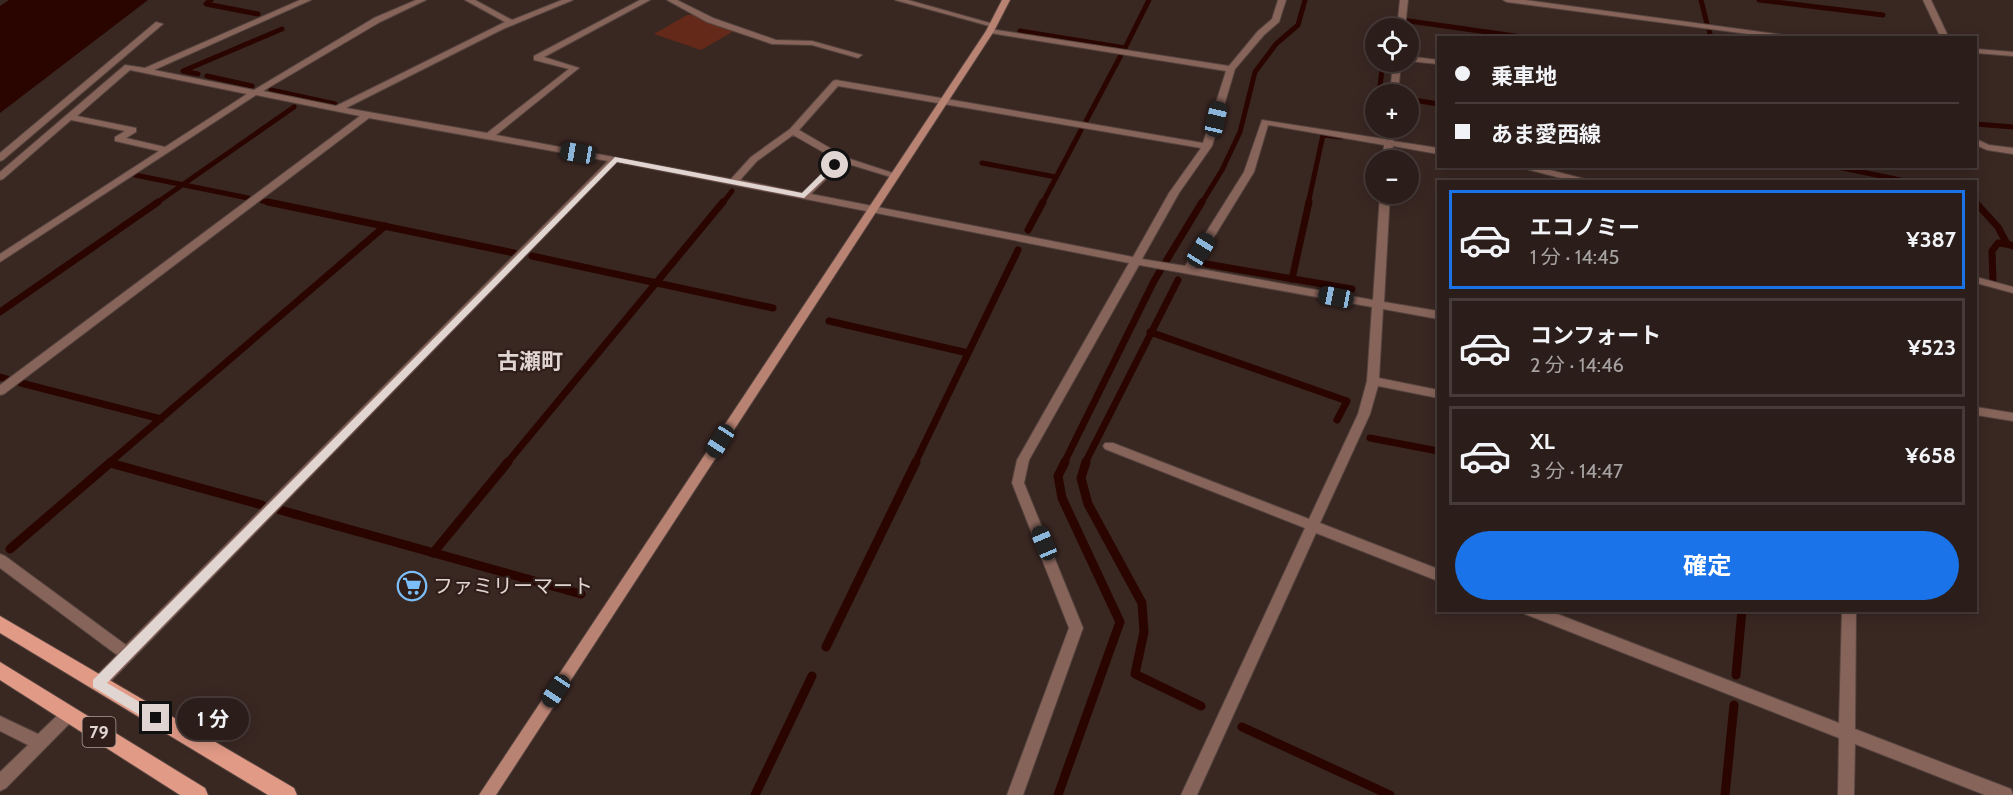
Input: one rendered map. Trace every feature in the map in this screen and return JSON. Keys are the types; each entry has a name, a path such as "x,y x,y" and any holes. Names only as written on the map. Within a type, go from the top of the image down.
{"main road":[{"name":"79","path":"0,624 287,795"},
{"name":"79","path":"0,670 198,795"}],"street":[{"path":"0,259 254,93 377,20 422,0"},
{"path":"469,0 510,22"},
{"path":"337,110 510,22 569,0"},
{"path":"488,137 575,68 537,58 646,0"},
{"path":"671,0 710,20 775,42 812,43 858,55"},
{"path":"899,0 992,28 1231,69"},
{"path":"487,795 992,28 1006,0"},
{"path":"1015,795 1076,628 1018,483 1023,460 1144,262 1174,193 1207,146 1231,69 1275,20 1282,0"},
{"path":"1402,18 1404,0"},
{"path":"1507,0 1786,36"},
{"path":"1927,0 1944,36"},
{"path":"148,69 220,36 307,1"},
{"path":"0,158 159,24"},
{"path":"1977,51 2013,54"},
{"path":"1419,59 1437,62"},
{"path":"0,177 128,67 148,69 367,116 615,159 1144,262 1437,315"},
{"path":"733,182 754,159 793,131 836,83 1207,146"},
{"path":"0,391 367,116"},
{"path":"69,117 133,130 118,139 166,150"},
{"path":"1183,268 1249,172 1265,122 1437,151"},
{"path":"793,131 844,160 894,175"},
{"path":"1388,150 1389,138"},
{"path":"1977,142 1987,147 2013,151"},
{"path":"98,684 615,159"},
{"path":"804,196 835,165 844,160"},
{"path":"1527,168 1583,180"},
{"path":"1189,795 1364,414 1373,381 1384,204"},
{"path":"1977,280 2013,290"},
{"path":"1373,381 1437,394"},
{"path":"1977,411 2013,417"},
{"path":"1109,446 1437,575"},
{"path":"0,560 127,654"},
{"path":"1535,612 2005,795"},
{"path":"1846,795 1849,612"},
{"path":"0,783 69,714"},
{"path":"0,723 40,743"}],"shaded area":[{"path":"9,0 148,0 0,113 0,6"},
{"path":"687,15 694,15 734,31 701,50 654,34"}],"waterway":[{"path":"211,0 206,4 258,14"},
{"path":"1020,31 1125,48 1149,0"},
{"path":"1201,204 1222,170 1240,132 1255,72 1276,44 1298,25 1305,0"},
{"path":"1701,0 1707,24"},
{"path":"1759,0 1883,15"},
{"path":"1419,22 1516,36"},
{"path":"198,74 183,71 282,29"},
{"path":"1709,30 1710,36"},
{"path":"1086,121 1121,55"},
{"path":"1380,84 1382,72"},
{"path":"207,76 252,86"},
{"path":"271,90 335,104"},
{"path":"1419,101 1437,104"},
{"path":"183,185 294,107"},
{"path":"1977,124 2013,127"},
{"path":"1042,204 1081,130"},
{"path":"1308,204 1323,135 1341,137"},
{"path":"982,163 1056,177"},
{"path":"1843,168 1900,180"},
{"path":"135,175 183,185"},
{"path":"155,204 183,185"},
{"path":"183,185 248,198"},
{"path":"722,204 732,191"},
{"path":"262,201 275,204"},
{"path":"0,312 158,202"},
{"path":"268,202 385,226"},
{"path":"656,283 723,202"},
{"path":"1028,230 1043,202"},
{"path":"1064,463 1154,281 1202,202"},
{"path":"1292,279 1309,202"},
{"path":"1977,204 1998,227 2007,244"},
{"path":"160,419 385,226"},
{"path":"385,226 514,253"},
{"path":"1993,281 1992,251 1998,243 2007,244"},
{"path":"2007,244 2013,246"},
{"path":"915,463 1018,250"},
{"path":"532,256 656,283"},
{"path":"1206,264 1292,279"},
{"path":"1292,279 1352,289"},
{"path":"1151,332 1178,280"},
{"path":"507,463 656,283"},
{"path":"656,283 773,308"},
{"path":"829,321 968,353"},
{"path":"1085,463 1151,332"},
{"path":"1151,332 1347,401 1337,420"},
{"path":"0,377 7,379"},
{"path":"21,383 160,419"},
{"path":"109,463 160,419"},
{"path":"1370,438 1437,451"},
{"path":"10,549 111,462"},
{"path":"433,553 508,462"},
{"path":"826,647 916,462"},
{"path":"1058,795 1120,622 1062,498 1058,476 1065,462"},
{"path":"1086,462 1081,478 1088,504 1142,603 1144,632 1135,674 1201,706"},
{"path":"110,463 262,505"},
{"path":"280,510 433,553"},
{"path":"433,553 581,594"},
{"path":"1736,675 1742,612"},
{"path":"755,795 812,676"},
{"path":"1725,795 1734,705"},
{"path":"1242,727 1390,795"}],"place":[{"name":"ファミリーマート","path":"412,586"}],"district":[{"name":"古瀬町","path":"530,361"}],"route":[{"path":"156,718 98,684 615,159 804,196 835,165"}]}
